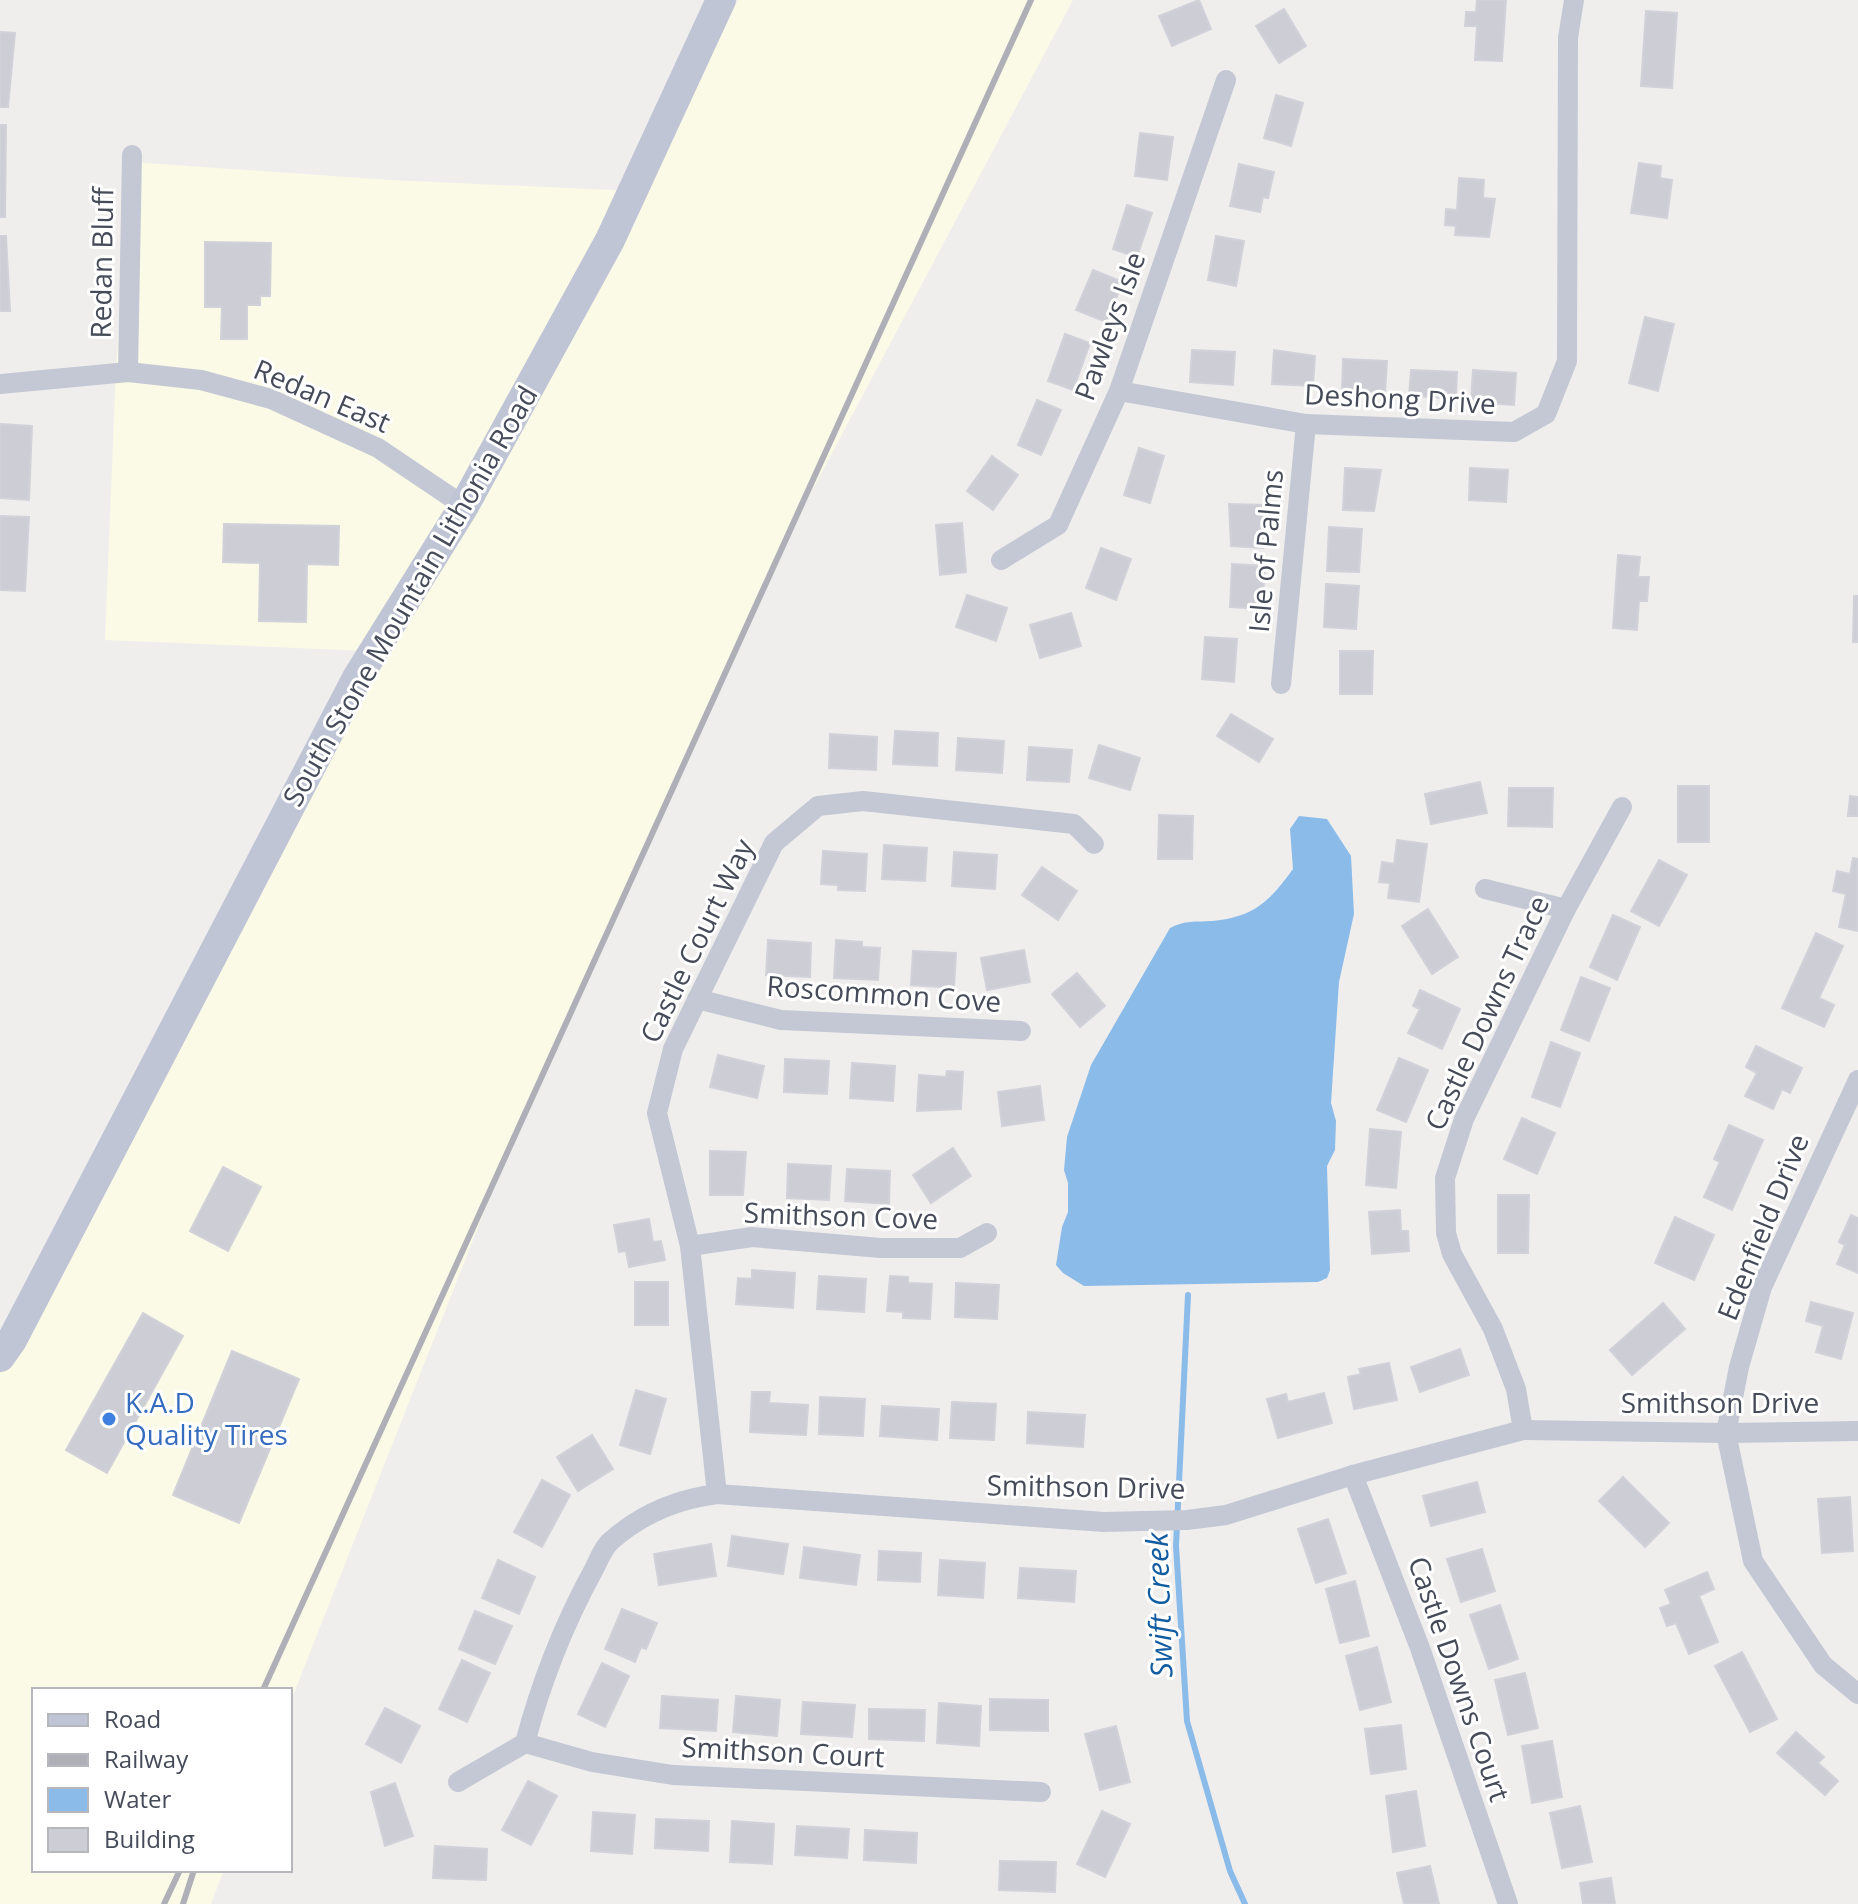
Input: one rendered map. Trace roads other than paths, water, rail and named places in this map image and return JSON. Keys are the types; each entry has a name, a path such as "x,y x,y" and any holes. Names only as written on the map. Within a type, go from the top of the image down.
{"main road":[{"name":"South Stone Mountain Lithonia Road","path":"0,1357 20,1326 357,678 464,506 610,240 721,0"}],"street":[{"name":"Deshong Drive","path":"1119,391 1306,424 1514,432 1546,414 1567,361 1568,38 1574,0"},
{"name":"Pawleys Isle","path":"1001,560 1058,525 1119,391 1226,80"},
{"name":"Redan Bluff","path":"128,372 132,155"},
{"name":"Redan East","path":"0,384 128,372 201,380 271,399 378,448 464,506"},
{"name":"Isle of Palms","path":"1281,684 1306,424"},
{"name":"Castle Court Way","path":"717,1494 690,1246 657,1113 673,1049 774,843 818,806 863,801 1018,815 1074,824 1094,844"},
{"name":"Castle Downs Trace","path":"1523,1430 1516,1389 1493,1329 1452,1254 1446,1233 1445,1178 1464,1119 1566,909 1622,807"},
{"path":"1485,889 1566,909"},
{"name":"Roscommon Cove","path":"697,999 781,1020 1021,1031"},
{"name":"Edenfield Drive","path":"1858,1080 1762,1287 1739,1367 1726,1433 1753,1561 1823,1665 1858,1694"},
{"name":"Smithson Cove","path":"690,1246 752,1237 881,1248 960,1248 987,1233"},
{"name":"Smithson Drive","path":"525,1743 538,1692 569,1615 609,1542 653,1511 684,1499 717,1494 1104,1522 1187,1520 1226,1515 1353,1475 1523,1430 1858,1431"},
{"name":"Castle Downs Court","path":"1353,1475 1420,1648 1508,1904"},
{"path":"458,1782 525,1743"},
{"name":"Smithson Court","path":"525,1743 592,1762 673,1775 1041,1792"}],"water":[{"path":"1299,816 1327,819 1351,856 1354,914 1339,982 1331,1103 1336,1121 1335,1150 1327,1166 1330,1270 1327,1278 1318,1282 1084,1286 1056,1265 1062,1227 1068,1212 1068,1183 1064,1170 1067,1137 1091,1065 1170,928 1239,916 1260,906 1277,890 1293,869 1290,829"}],"waterway":[{"name":"Swift Creek","path":"1188,1295 1176,1546 1187,1721 1230,1871 1245,1904"}],"railway":[{"path":"264,1688 1031,0"},
{"path":"164,1904 179,1872"},
{"path":"183,1904 193,1872"}],"place":[{"name":"K.A.D Quality Tires","path":"109,1419"}]}
